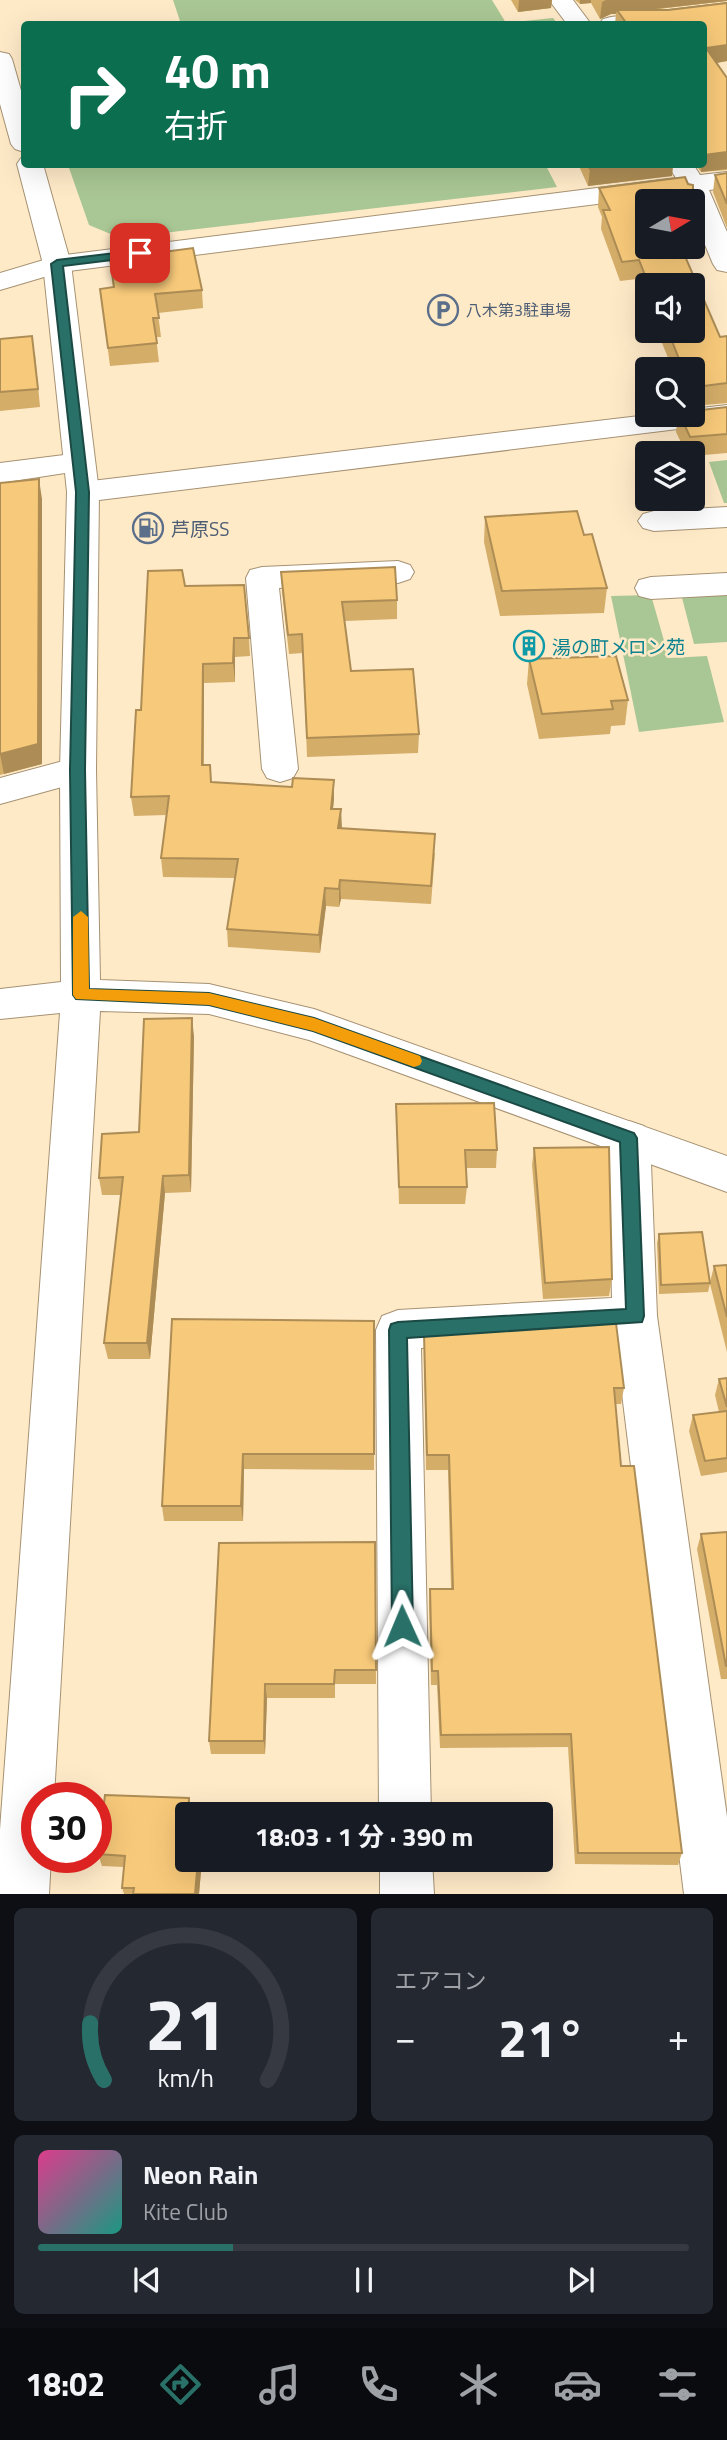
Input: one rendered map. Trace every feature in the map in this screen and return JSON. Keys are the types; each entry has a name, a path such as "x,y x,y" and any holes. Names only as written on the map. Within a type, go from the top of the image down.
{"street":[{"path":"562,0 577,21"},
{"path":"636,21 727,10"},
{"path":"0,59 21,133"},
{"path":"22,1894 81,995 78,770 81,477 57,264 31,168"},
{"path":"686,174 727,264"},
{"path":"0,282 57,264 686,174 727,180"},
{"path":"0,473 81,477 727,414"},
{"path":"654,521 727,517"},
{"path":"280,769 262,578 398,572"},
{"path":"651,588 727,584"},
{"path":"0,791 78,770"},
{"path":"0,1004 81,995 209,999 314,1025 727,1174"},
{"path":"628,1138 635,1316 711,1894"},
{"path":"405,1802 398,1330 635,1316"},
{"path":"406,1872 407,1894"}],"green space":[{"path":"173,0 492,0 505,21 180,21"},
{"path":"553,18 556,21 525,21"},
{"path":"69,168 547,168 557,187 120,238 89,225"},
{"path":"727,460 727,503 724,503 709,462"},
{"path":"727,591 727,642 694,644 681,594"},
{"path":"651,595 669,658 707,656 724,722 639,732 611,596"}],"building":[{"path":"727,3 727,45 707,48 707,21 625,21 617,10 668,10"},
{"path":"707,49 727,78 727,152 707,155"},
{"path":"727,173 727,204 715,175"},
{"path":"685,177 688,184 693,185 693,189 635,189 635,259 686,259 692,273 644,273 639,260 622,262 603,210 610,210 599,188"},
{"path":"193,248 202,290 155,294 159,318 153,318 157,343 108,348 100,289 114,287 110,259"},
{"path":"705,302 720,337 727,336 727,383 705,386 705,357 678,357 673,343 705,343"},
{"path":"32,336 38,389 0,392 0,339"},
{"path":"727,407 727,434 690,437 685,427 705,427 705,410"},
{"path":"39,479 38,744 0,754 0,483"},
{"path":"577,511 584,535 592,534 607,588 502,591 485,517"},
{"path":"395,567 397,600 342,602 351,671 413,669 419,734 307,738 302,634 288,635 281,572"},
{"path":"182,570 185,586 244,585 249,638 234,638 233,663 203,664 202,765 210,765 211,782 292,787 293,778 334,780 331,809 341,809 338,828 435,834 431,886 340,880 339,889 325,888 319,935 227,929 238,859 161,858 169,796 131,797 136,710 141,710 148,571"},
{"path":"616,656 628,700 611,701 613,709 542,714 529,659"},
{"path":"192,1018 189,1175 163,1176 147,1343 104,1343 123,1177 99,1178 102,1134 139,1132 144,1019"},
{"path":"494,1103 497,1150 465,1150 467,1187 399,1187 396,1104"},
{"path":"609,1147 612,1279 545,1283 534,1148"},
{"path":"702,1232 710,1283 661,1285 659,1234"},
{"path":"727,1265 727,1317 714,1266"},
{"path":"172,1319 374,1321 374,1454 243,1454 241,1506 162,1506"},
{"path":"616,1323 624,1388 614,1388 621,1466 634,1466 682,1853 578,1853 571,1734 441,1735 438,1671 432,1671 430,1589 453,1589 449,1455 427,1455 424,1334"},
{"path":"727,1378 727,1407 719,1379"},
{"path":"727,1411 727,1458 705,1461 693,1415"},
{"path":"727,1532 727,1666 726,1666 701,1534"},
{"path":"375,1542 376,1670 335,1670 334,1684 265,1684 264,1741 209,1741 219,1543"},
{"path":"112,1795 189,1798 189,1802 175,1802 175,1872 197,1872 195,1894 133,1894 134,1888 122,1888 125,1856 112,1855"}],"slow traffic":[{"path":"81,917 81,995 209,999 314,1025 414,1061"}],"place":[{"name":"八木第3駐車場","path":"443,310"},
{"name":"芦原SS","path":"148,528"},
{"name":"湯の町メロン苑","path":"529,646"}],"route":[{"path":"140,253 57,264 83,492 78,770 81,995 209,999 314,1025 628,1138 635,1316 398,1330 402,1626"}]}
